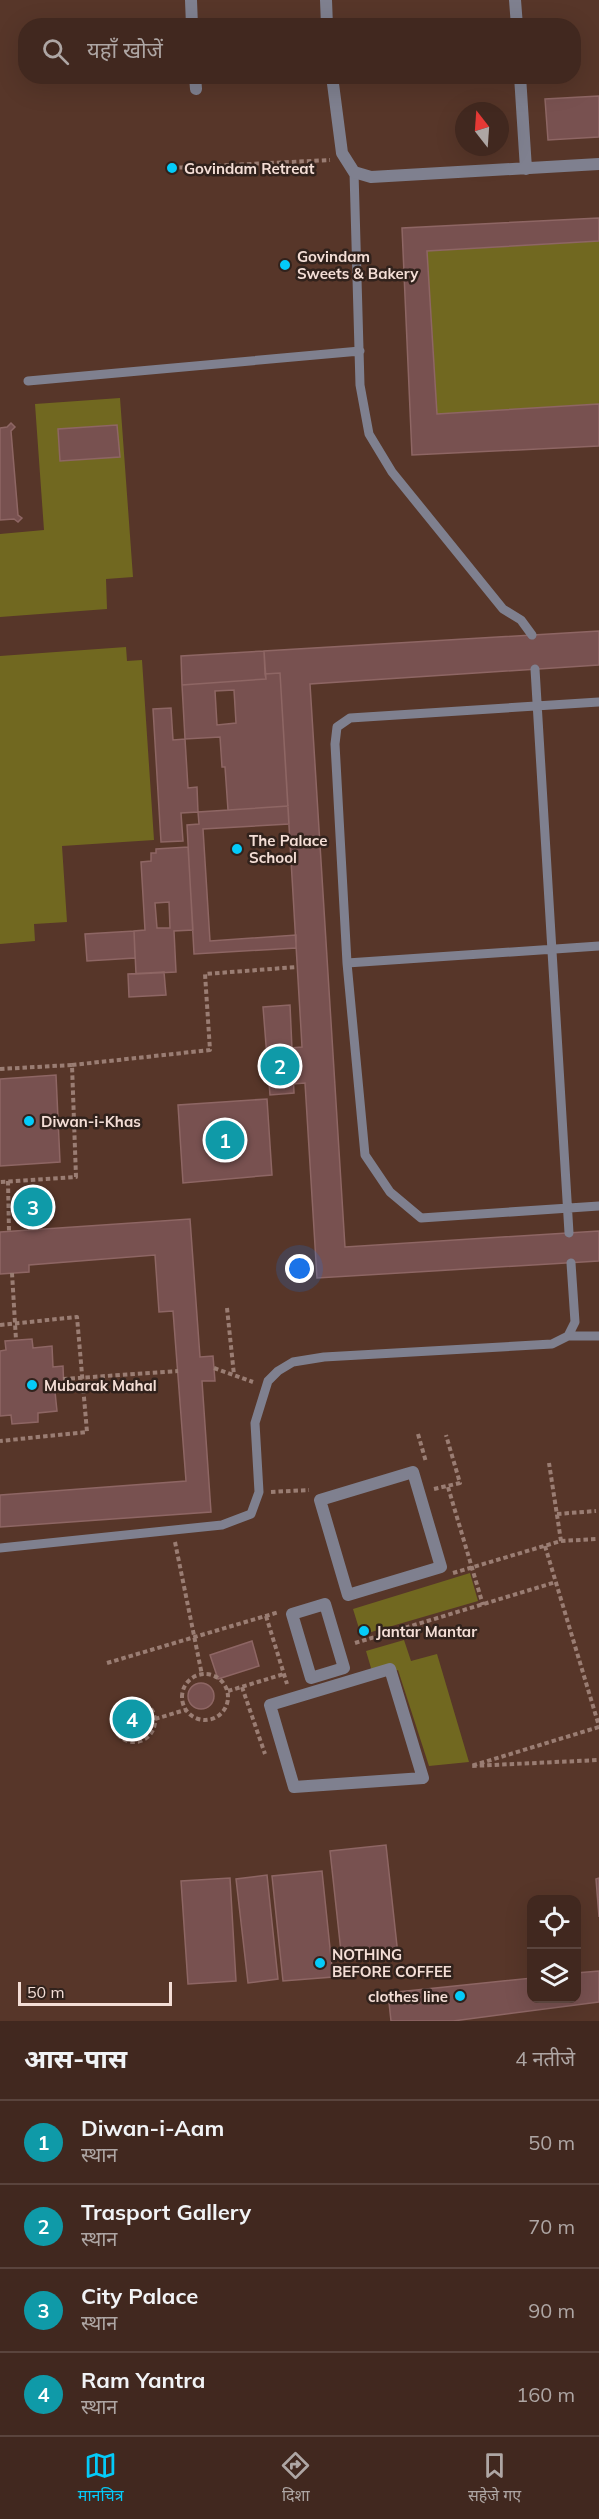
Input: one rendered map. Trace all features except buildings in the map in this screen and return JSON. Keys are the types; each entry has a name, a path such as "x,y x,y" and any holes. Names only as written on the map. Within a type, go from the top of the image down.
{"street":[{"path":"190,0 191,18"},
{"path":"326,0 327,18"},
{"path":"515,0 516,18"},
{"path":"333,84 342,153 354,172 371,177 599,164"},
{"path":"521,84 526,169"},
{"path":"413,1472 441,1567 348,1595 320,1500 413,1472"},
{"path":"325,1604 344,1668 311,1678 289,1612 325,1604"},
{"path":"390,1669 423,1778 294,1787 270,1705 366,1677 390,1669"}],"lane":[{"path":"354,172 360,385 369,434 392,472 503,609 521,620 532,635"},
{"path":"28,381 360,351"},
{"path":"535,669 569,1233"},
{"path":"599,702 350,718 337,727 335,744 347,963 365,1155 390,1192 421,1218 599,1206"},
{"path":"347,963 599,946"},
{"path":"568,1336 576,1322 571,1263"},
{"path":"0,1548 222,1525 251,1514 259,1492 255,1423 268,1381 278,1371 293,1362 324,1357 522,1347 552,1344 568,1336 599,1336"}],"path":[{"path":"172,168 346,159"},
{"path":"0,1069 72,1065 210,1050 205,974 297,967"},
{"path":"0,1182 76,1177 72,1065"},
{"path":"8,1181 9,1231"},
{"path":"12,1273 16,1340"},
{"path":"227,1308 234,1376"},
{"path":"0,1325 78,1317 87,1432 0,1441"},
{"path":"214,1368 266,1387"},
{"path":"63,1378 178,1371"},
{"path":"418,1434 428,1468"},
{"path":"431,1479 435,1490 460,1483 446,1435"},
{"path":"549,1463 561,1541"},
{"path":"448,1487 483,1605"},
{"path":"557,1514 596,1511"},
{"path":"172,1530 202,1675"},
{"path":"451,1574 561,1541 596,1539"},
{"path":"545,1545 599,1726 471,1766 599,1760"},
{"path":"355,1642 556,1582"},
{"path":"107,1663 266,1616 289,1612"},
{"path":"266,1616 291,1698"},
{"path":"352,1633 366,1677"},
{"path":"228,1691 284,1674"},
{"path":"202,1675 214,1676 228,1691 225,1709 213,1719 198,1720 185,1710 182,1701 185,1685 191,1679 202,1675"},
{"path":"133,1700 150,1707 155,1719 150,1735 137,1742 130,1742 119,1736 113,1724 117,1709 122,1704 133,1700"},
{"path":"155,1719 185,1710"}],"shaded area":[{"path":"599,241 599,404 437,414 427,251"},
{"path":"120,398 133,577 106,579 107,609 0,617 0,534 44,530 35,404"},
{"path":"126,647 127,661 142,660 154,840 62,846 67,922 34,924 35,941 0,944 0,656"},
{"path":"470,1573 478,1601 361,1635 353,1609"},
{"path":"404,1640 411,1661 437,1654 469,1762 429,1766 398,1670 374,1678 366,1651"}],"place":[{"name":"Govindam Retreat","path":"172,168"},
{"name":"Govindam Sweets & Bakery","path":"285,265"},
{"name":"The Palace School","path":"237,849"},
{"name":"Trasport Gallery","path":"280,1066"},
{"name":"Diwan-i-Khas","path":"29,1121"},
{"name":"Diwan-i-Aam","path":"225,1140"},
{"name":"City Palace","path":"33,1207"},
{"name":"Mubarak Mahal","path":"32,1385"},
{"name":"Jantar Mantar","path":"364,1631"},
{"name":"Ram Yantra","path":"132,1719"},
{"name":"NOTHING BEFORE COFFEE","path":"320,1963"},
{"name":"clothes line","path":"460,1996"}]}
